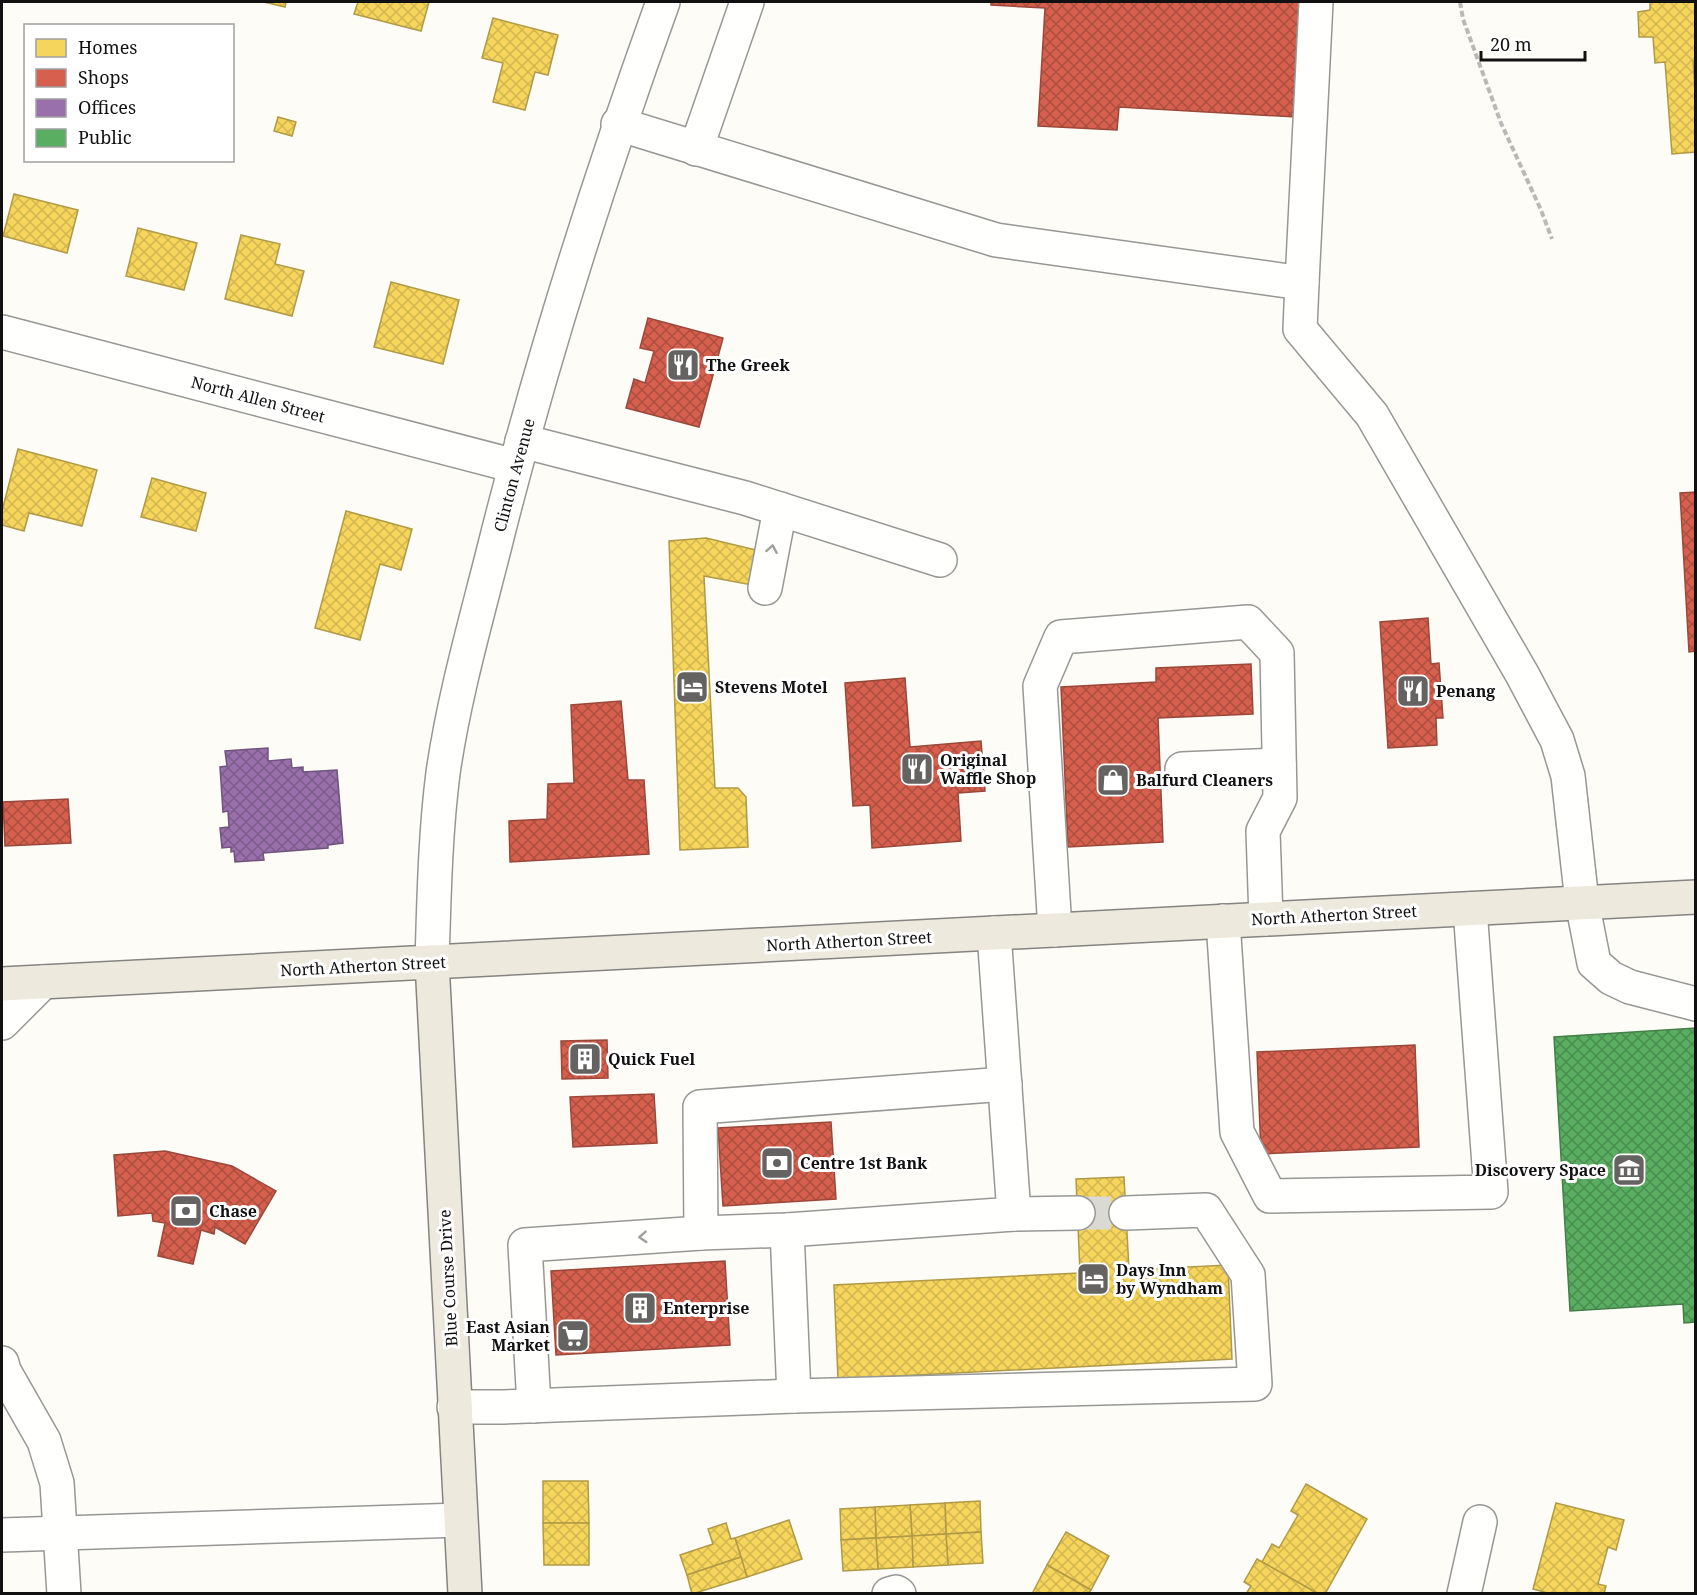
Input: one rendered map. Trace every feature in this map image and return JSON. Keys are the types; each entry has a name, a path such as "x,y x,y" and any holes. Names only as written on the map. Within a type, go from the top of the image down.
{"main road":[{"name":"North Atherton Street","path":"2,984 1695,897"},
{"name":"Blue Course Drive","path":"432,962 465,1593"}],"street":[{"name":"Clinton Avenue","path":"432,962 437,836 453,711 518,454 557,315 618,124 663,2"},
{"path":"696,149 747,2"},
{"path":"1316,2 1300,329 1372,416 1522,674 1557,740 1568,776 1582,902 1594,963 1611,978 1630,987 1695,1004"},
{"path":"618,124 996,240 1302,283"},
{"name":"North Allen Street","path":"2,332 518,454 733,495 940,560"},
{"path":"765,588 780,509"},
{"path":"1055,930 1040,686 1061,637 1248,622 1277,653 1280,798 1263,831 1266,919"},
{"path":"1182,769 1279,765"},
{"path":"1223,921 1237,1132 1270,1196 1491,1192 1470,909"},
{"path":"994,933 1014,1214"},
{"path":"2,1023 43,982"},
{"path":"701,1233 699,1107 1005,1084"},
{"path":"454,1407 1255,1384 1248,1275 1206,1210 1126,1214"},
{"path":"534,1406 525,1245 1014,1214 1078,1213"},
{"path":"787,1230 794,1396"},
{"path":"2,1363 4,1371 44,1441 57,1483 64,1593"},
{"path":"2,1534 460,1520"},
{"path":"1464,1593 1480,1522"},
{"path":"889,1593 899,1593"}],"path":[{"path":"1460,2 1463,19 1501,123 1542,210 1552,239"}],"building: Homes":[{"path":"264,2 286,2 285,7"},
{"path":"358,2 429,2 421,31 354,14"},
{"path":"1650,2 1696,2 1696,60 1693,61 1696,152 1672,154 1665,62 1655,63 1653,37 1639,37 1638,12 1650,10"},
{"path":"493,18 558,35 548,75 535,72 525,110 493,102 503,63 482,58"},
{"path":"278,117 296,122 292,136 274,131"},
{"path":"14,194 78,210 67,253 3,236"},
{"path":"138,228 197,243 184,290 126,276"},
{"path":"241,235 280,244 275,264 304,271 292,316 225,299"},
{"path":"391,282 459,300 443,364 374,347"},
{"path":"18,449 97,470 82,526 29,513 24,531 2,525 2,511"},
{"path":"152,478 206,493 196,531 141,517"},
{"path":"346,511 412,529 401,570 380,564 360,640 315,628"},
{"name":"Stevens Motel","path":"706,538 764,552 757,586 704,576 715,788 738,788 746,797 748,847 680,850 669,541"},
{"name":"Days Inn by Wyndham","path":"1124,1177 1129,1270 1228,1265 1232,1359 838,1379 834,1285 1080,1273 1076,1179"},
{"path":"543,1481 588,1481 589,1523 543,1523"},
{"path":"1306,1484 1367,1519 1325,1594 1318,1594 1262,1562 1272,1544 1279,1548 1298,1515 1291,1511"},
{"path":"980,1501 981,1532 946,1534 945,1503"},
{"path":"945,1503 946,1534 912,1536 910,1505"},
{"path":"1556,1503 1624,1520 1616,1550 1608,1547 1598,1584 1606,1586 1604,1594 1551,1594 1533,1589"},
{"path":"910,1505 912,1536 876,1538 875,1507"},
{"path":"875,1507 876,1538 841,1540 840,1509"},
{"path":"789,1520 802,1559 747,1577 735,1538"},
{"path":"543,1523 589,1523 589,1565 544,1565"},
{"path":"726,1523 731,1539 735,1538 741,1557 687,1575 680,1555 713,1544 708,1529"},
{"path":"981,1532 983,1563 948,1565 946,1534"},
{"path":"1066,1532 1109,1556 1091,1590 1047,1565"},
{"path":"946,1534 948,1565 913,1567 912,1536"},
{"path":"912,1536 913,1567 878,1569 876,1538"},
{"path":"876,1538 878,1569 843,1571 841,1540"},
{"path":"741,1557 747,1577 692,1594 687,1575"},
{"path":"1257,1559 1317,1593 1246,1594 1251,1586 1244,1582"},
{"path":"1047,1565 1091,1590 1088,1594 1032,1594"}],"building: Shops":[{"path":"991,2 1304,2 1296,117 1119,107 1117,130 1038,126 1045,8 991,5"},
{"name":"The Greek","path":"648,318 723,338 699,427 626,408 634,379 645,383 654,351 640,348"},
{"path":"1696,492 1696,651 1689,652 1680,493"},
{"name":"Penang","path":"1428,618 1431,664 1439,663 1443,718 1436,718 1437,745 1388,748 1380,622"},
{"name":"Balfurd Cleaners","path":"1251,664 1253,714 1158,718 1163,842 1068,847 1061,687 1156,682 1156,668"},
{"name":"Original Waffle Shop","path":"905,678 910,747 981,741 985,791 958,793 961,841 872,848 870,805 853,806 845,683"},
{"path":"621,701 628,780 644,780 649,854 510,862 509,821 547,819 548,784 574,783 571,705"},
{"path":"68,799 71,843 5,846 3,802"},
{"name":"Quick Fuel","path":"607,1040 608,1078 562,1079 561,1041"},
{"path":"1415,1045 1419,1147 1261,1154 1257,1052"},
{"path":"654,1094 657,1143 573,1147 570,1097"},
{"name":"Centre 1st Bank","path":"831,1122 836,1199 723,1206 718,1128"},
{"path":"165,1151 232,1166 276,1191 245,1244 215,1227 214,1234 201,1230 193,1264 158,1256 165,1223 153,1221 152,1213 118,1216 114,1155"},
{"name":"Enterprise","path":"725,1261 730,1345 556,1355 551,1271"}],"building: Offices":[{"path":"268,748 268,761 291,759 292,768 303,767 303,772 337,770 343,843 328,845 328,848 263,853 264,860 235,862 234,851 231,852 231,847 222,848 220,828 229,827 228,811 223,812 220,767 227,766 225,751"}],"building: Public":[{"name":"Discovery Space","path":"1696,1028 1696,1322 1684,1323 1683,1304 1570,1311 1554,1037"}],"tunnel":[{"path":"1078,1213 1126,1213"}],"place":[{"name":"The Greek","path":"683,365"},
{"name":"Stevens Motel","path":"692,687"},
{"name":"Penang","path":"1413,691"},
{"name":"Original Waffle Shop","path":"917,769"},
{"name":"Balfurd Cleaners","path":"1113,780"},
{"name":"Quick Fuel","path":"585,1059"},
{"name":"Centre 1st Bank","path":"777,1163"},
{"name":"Discovery Space","path":"1629,1170"},
{"name":"Chase","path":"186,1211"},
{"name":"Days Inn by Wyndham","path":"1093,1279"},
{"name":"Enterprise","path":"640,1308"},
{"name":"East Asian Market","path":"573,1336"}]}
